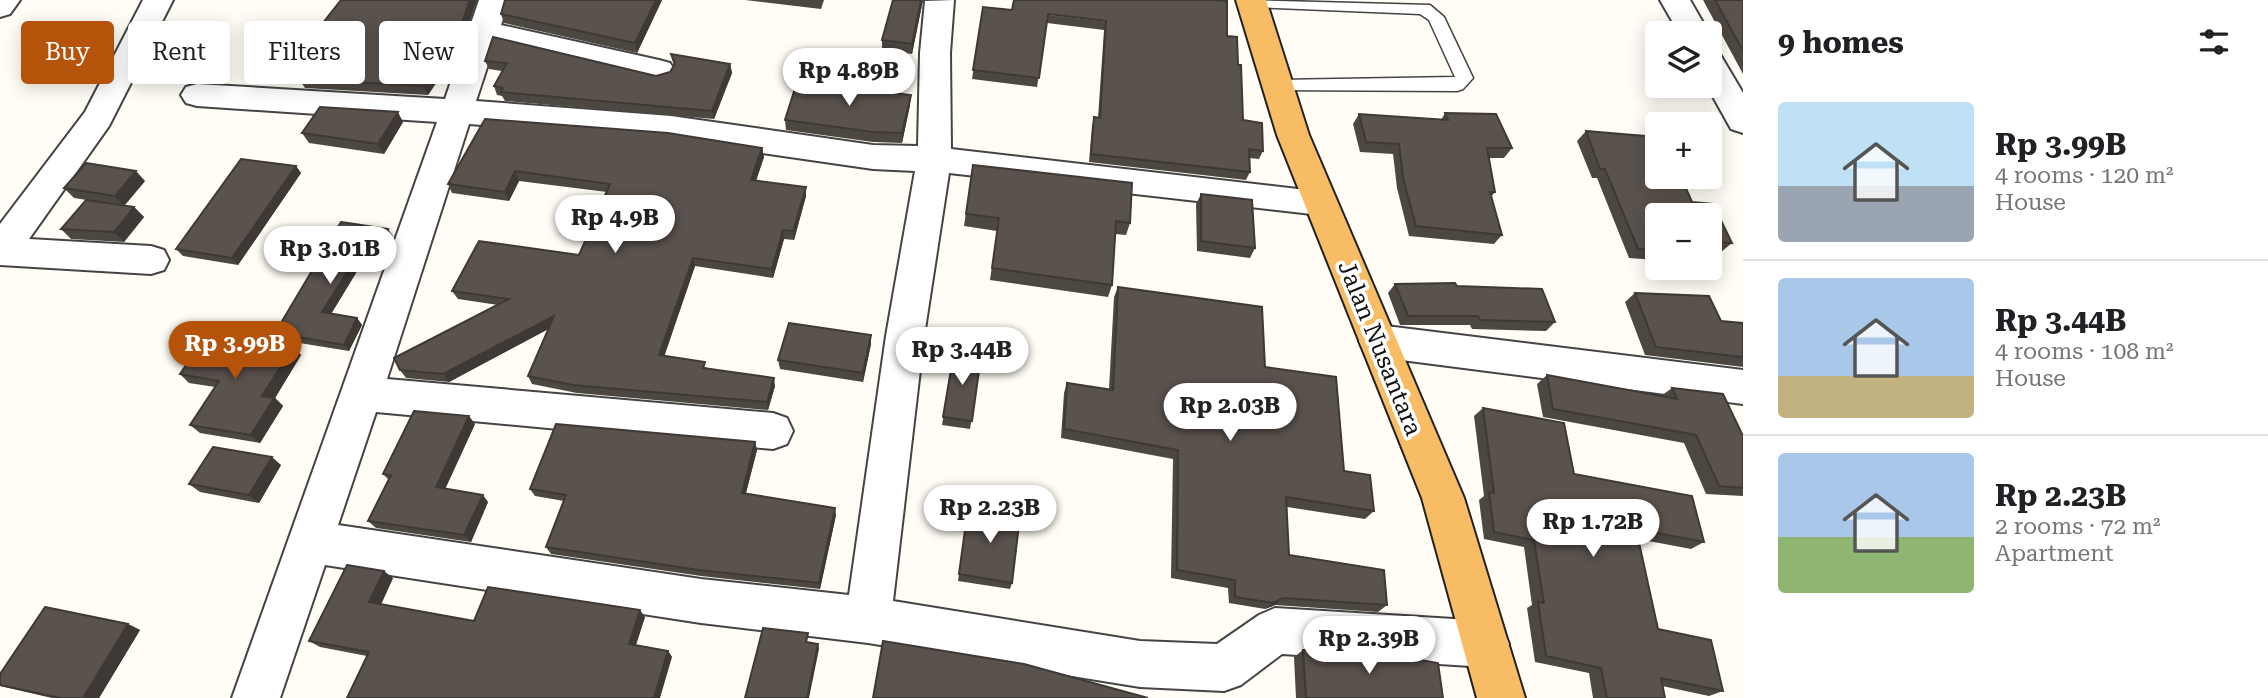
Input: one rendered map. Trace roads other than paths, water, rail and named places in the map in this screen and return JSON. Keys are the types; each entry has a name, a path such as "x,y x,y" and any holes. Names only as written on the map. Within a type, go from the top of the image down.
{"highway":[{"name":"Jalan Nusantara","path":"1251,1 1293,135 1443,498 1501,698"}],"street":[{"path":"0,7 5,0"},
{"path":"0,251 98,118 158,0"},
{"path":"1675,0 1686,21"},
{"path":"868,620 905,336 934,159 935,53 940,1"},
{"path":"256,698 362,394 488,15 589,57 659,71"},
{"path":"1722,84 1743,121"},
{"path":"197,95 671,128 873,158 934,159 1320,202"},
{"path":"0,251 151,260"},
{"path":"1378,341 1743,387"},
{"path":"362,394 773,431"},
{"path":"311,542 701,601 868,620 1140,664 1208,669 1229,666 1275,631 1486,644"}],"lane":[{"path":"1251,1 1424,9 1436,18 1464,78 1457,85 1278,86"}]}
